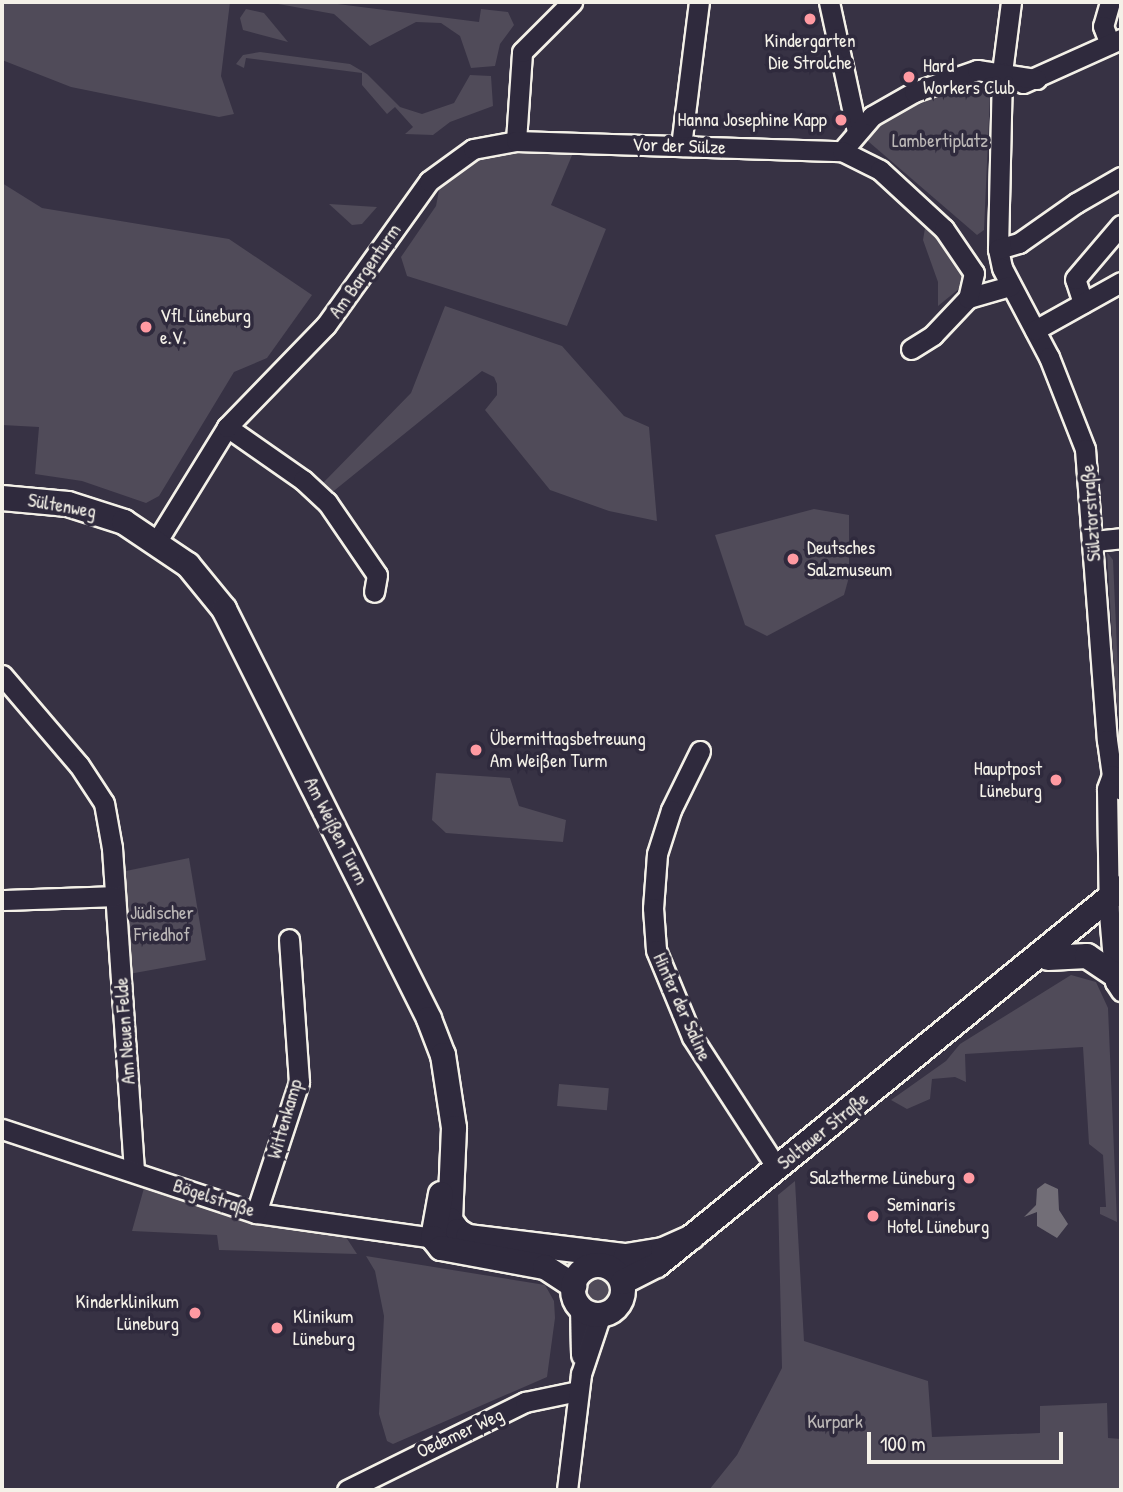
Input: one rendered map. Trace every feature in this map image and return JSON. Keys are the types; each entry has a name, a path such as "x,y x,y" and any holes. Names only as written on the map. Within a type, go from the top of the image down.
{"main road":[{"name":"Sültenweg","path":"2,498 88,508 157,541"},
{"name":"Am Weißen Turm","path":"157,541 188,565 224,609 429,1019 448,1079 454,1150 443,1233"},
{"name":"Soltauer Straße","path":"1019,972 1048,958 1115,901"},
{"name":"Soltauer Straße","path":"622,1282 657,1265 1019,972 1115,901"},
{"path":"1048,958 1087,956 1102,961 1118,982"},
{"name":"Bögelstraße","path":"584,1294 545,1267 449,1252 443,1233 525,1246 626,1255 663,1251 692,1237"},
{"name":"Bögelstraße","path":"525,1246 584,1294"},
{"path":"605,1265 622,1282 620,1303 584,1294 605,1265"}],"street":[{"path":"516,141 522,52 572,2"},
{"path":"681,146 699,2"},
{"path":"829,2 857,131"},
{"path":"1006,277 998,249 1001,81 1011,2"},
{"path":"1006,277 944,229 880,170 842,151 857,131 914,92 977,70 1001,81 1036,79 1116,41 1103,26 1110,2"},
{"name":"Vor der Sülze","path":"516,141 842,151"},
{"name":"Am Bargenturm","path":"157,541 227,428 326,326 429,181 473,149 516,141"},
{"path":"998,249 1019,243 1076,202 1121,177"},
{"path":"1083,303 1074,279 1121,225"},
{"path":"944,229 974,273 968,298"},
{"path":"911,349 933,335 968,298 1006,277"},
{"name":"Sülztorstraße","path":"1006,277 1035,330 1085,449 1119,786 1107,789 1118,982"},
{"path":"1035,330 1121,282"},
{"path":"227,428 303,480 327,502 377,575 374,592"},
{"path":"1094,541 1121,538"},
{"name":"Am Neuen Felde","path":"4,684 95,785 109,824 134,1171"},
{"name":"Hinter der Saline","path":"700,751 671,810 657,854 653,908 656,950 692,1037 777,1168"},
{"path":"2,900 115,896"},
{"name":"Wittenkamp","path":"256,1213 299,1082 289,939"},
{"name":"Bögelstraße","path":"2,1129 256,1213 443,1233"},
{"path":"567,1490 579,1382 584,1294"},
{"name":"Oedemer Weg","path":"347,1490 525,1402 579,1382"}],"green space":[{"path":"2,2 230,2 221,76 234,114 219,117 71,87 2,60"},
{"path":"267,2 322,2 479,22 481,9 508,12 514,25 500,44 495,66 471,68 460,36 441,23 416,22 370,46 334,14"},
{"path":"246,9 264,13 288,42 243,30 240,18"},
{"path":"260,52 350,64 367,74 400,107 422,114 454,103 470,75 491,76 493,106 450,122 433,135 405,134 413,127 395,107 387,114 362,85 362,73 246,58 244,68 236,64 243,55"},
{"name":"Lambertiplatz","path":"973,79 990,95 984,230 977,235 862,136 876,117"},
{"path":"514,152 573,153 551,205 606,229 567,326 407,276 401,257 436,206 440,185 455,169 477,159"},
{"name":"VfL Lüneburg e.V.","path":"2,183 42,208 229,239 312,295 267,358 234,372 159,496 146,503 82,481 35,474 39,427 2,425"},
{"path":"329,204 377,207 362,224 352,225"},
{"path":"925,228 950,251 964,274 960,288 938,306 938,282 923,240"},
{"path":"445,306 562,346 624,416 649,427 657,521 609,511 550,490 485,410 497,395 497,384 494,377 482,371 330,494 322,484 411,393"},
{"path":"814,509 849,515 849,577 844,595 767,636 745,625 715,535"},
{"path":"1107,552 1113,560 1121,738 1115,685"},
{"path":"436,773 510,778 519,806 566,820 563,842 446,833 432,820"},
{"name":"Jüdischer Friedhof","path":"189,858 206,960 129,974 121,872"},
{"path":"1071,975 1096,982 1108,1008 1117,1222 1100,1214 1100,1207 1106,1207 1103,1155 1089,1144 1083,1047 965,1054 966,1082 955,1077 932,1079 930,1099 907,1109 891,1100 946,1061 960,1044"},
{"path":"559,1084 609,1088 607,1110 557,1106"},
{"name":"Kurpark","path":"795,1181 804,1341 928,1381 932,1437 1040,1433 1040,1406 1107,1403 1108,1438 1121,1439 1121,1490 709,1490 737,1455 782,1368 778,1195"},
{"path":"144,1188 216,1212 342,1231 357,1254 219,1250 217,1235 132,1231"},
{"path":"366,1256 545,1285 554,1301 555,1318 547,1377 393,1444 387,1441 379,1414 384,1316 375,1271"},
{"path":"598,1275 608,1279 612,1289 608,1299 598,1303 588,1299 584,1289 588,1279"}],"shaded area":[{"path":"1045,1183 1058,1189 1059,1210 1068,1224 1057,1238 1037,1226 1037,1212 1024,1217 1036,1205 1037,1189"}],"place":[{"name":"Kindergarten Die Strolche","path":"810,19"},
{"name":"Hard Workers Club","path":"909,77"},
{"name":"Hanna Josephine Kapp","path":"841,120"},
{"name":"VfL Lüneburg e.V.","path":"146,327"},
{"name":"Deutsches Salzmuseum","path":"793,559"},
{"name":"Übermittagsbetreuung Am Weißen Turm","path":"476,750"},
{"name":"Hauptpost Lüneburg","path":"1056,780"},
{"name":"Salztherme Lüneburg","path":"969,1178"},
{"name":"Seminaris Hotel Lüneburg","path":"873,1216"},
{"name":"Kinderklinikum Lüneburg","path":"195,1313"},
{"name":"Klinikum Lüneburg","path":"277,1328"}]}
